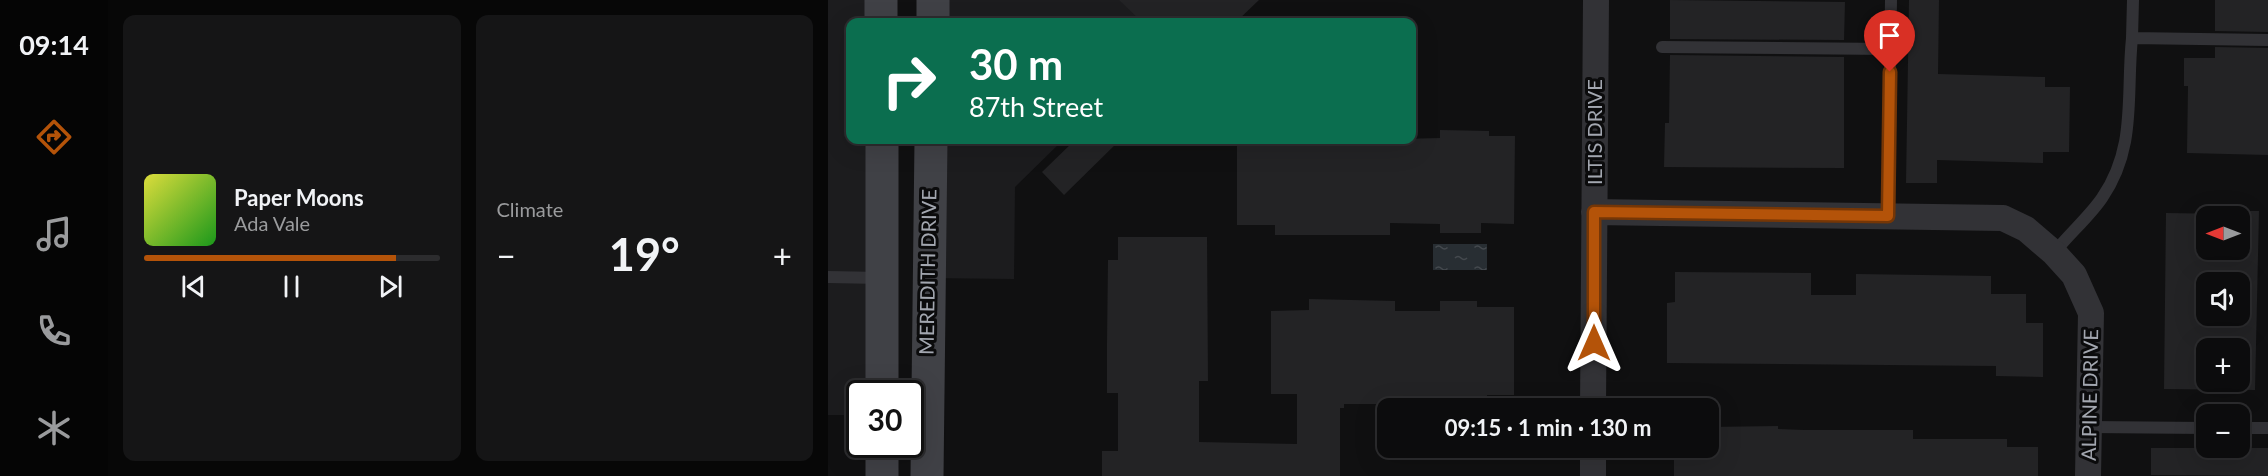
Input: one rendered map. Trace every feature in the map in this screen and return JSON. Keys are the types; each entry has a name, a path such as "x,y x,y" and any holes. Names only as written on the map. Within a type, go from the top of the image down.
{"main road":[{"path":"881,0 881,18"},
{"path":"933,0 933,18"},
{"path":"882,144 882,380"},
{"name":"MEREDITH DRIVE","path":"927,476 931,144"},
{"path":"882,458 882,476"}],"street":[{"name":"ILTIS DRIVE","path":"1593,398 1596,0"},
{"name":"ALPINE DRIVE","path":"1594,212 2003,218 2026,229 2054,253 2074,275 2091,313 2088,476"},
{"path":"1593,458 1593,476"}],"lane":[{"path":"1888,216 1891,0"},
{"path":"2054,253 2101,199 2120,167 2128,137 2128,81 2133,0"},
{"path":"2132,38 2268,40"},
{"path":"1662,47 1890,50"},
{"path":"828,277 882,278"},
{"path":"2089,427 2196,428"},
{"path":"2250,428 2268,429"}],"shaded area":[{"path":"828,0 881,0 881,18 846,18 846,144 881,144 882,380 846,380 846,415 828,415"},
{"path":"933,0 1206,0 1187,18 933,18"},
{"path":"930,144 1059,144 1015,187 1014,279 928,278"}],"water":[{"path":"1433,244 1487,244 1487,270 1433,270"}],"building":[{"path":"1119,0 1259,0 1240,18 1138,18"},
{"path":"1670,0 1845,2 1844,40 1670,39"},
{"path":"1909,0 1939,0 1938,74 2045,77 2045,87 2070,87 2069,152 2043,152 2043,163 1937,160 1937,183 1906,183"},
{"path":"2215,0 2268,0 2268,32 2215,31"},
{"path":"2215,47 2268,48 2268,155 2187,153 2188,86 2184,86 2184,58 2215,58"},
{"path":"1670,55 1844,57 1844,168 1664,167 1665,123 1669,123"},
{"path":"1440,130 1489,131 1489,136 1515,136 1514,224 1481,223 1481,233 1440,233 1440,224 1390,223 1390,235 1275,235 1275,225 1237,225 1237,144 1416,144 1416,139 1440,138"},
{"path":"1071,144 1116,144 1064,195 1042,172"},
{"path":"2250,211 2259,211 2255,390 2250,390 2250,338 2196,338 2196,389 2164,389 2166,213 2196,213 2196,260 2250,260"},
{"path":"1118,237 1207,237 1208,381 1199,381 1199,442 1297,444 1297,394 1271,394 1271,311 1309,310 1309,299 1395,301 1395,311 1440,311 1440,301 1477,301 1477,307 1514,307 1514,395 1487,395 1487,398 1377,398 1377,404 1344,404 1344,408 1340,408 1340,476 1102,476 1102,451 1118,451 1118,393 1107,393 1107,343 1108,260 1118,260"},
{"path":"1675,272 1811,273 1811,295 1856,295 1856,274 1991,276 1991,294 2026,294 2026,323 2043,323 2043,377 1996,376 1996,366 1667,363 1667,303 1675,302"},
{"path":"1778,426 1778,429 1804,430 1913,430 1913,439 2007,439 2007,447 2038,447 2038,476 1674,476 1674,458 1719,458 1719,427"},
{"path":"2151,448 2196,448 2196,458 2250,458 2250,448 2268,448 2268,476 2151,475"}],"route":[{"path":"1594,343 1594,212 1888,216 1890,72"}]}
